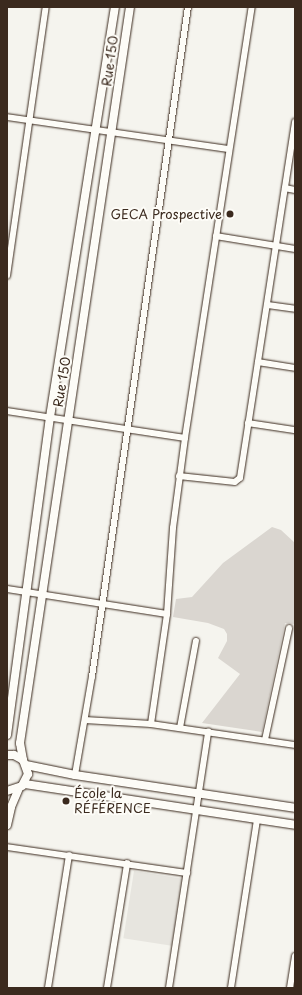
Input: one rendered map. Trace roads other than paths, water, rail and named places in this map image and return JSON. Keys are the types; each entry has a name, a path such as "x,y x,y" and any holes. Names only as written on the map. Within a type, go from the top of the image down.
{"main road":[{"name":"Rue 150","path":"7,735 28,592 50,417 94,131 115,7"},
{"name":"Rue 150","path":"7,825 11,807 28,774 20,743 44,593 130,7"},
{"path":"7,755 14,755 24,762 75,775 295,808"},
{"path":"7,791 22,786 295,825"}],"street":[{"path":"7,276 31,121 46,7"},
{"path":"75,775 103,604 188,7"},
{"path":"150,724 167,614 185,438 252,7"},
{"path":"7,117 94,131 112,132 229,149"},
{"path":"180,476 238,481 268,305 295,127"},
{"path":"285,188 295,190"},
{"path":"216,236 295,249"},
{"path":"268,305 295,309"},
{"path":"258,362 295,368"},
{"path":"7,411 69,419 128,430 185,438"},
{"path":"248,423 295,430"},
{"path":"7,589 44,593 167,614"},
{"path":"265,740 289,629"},
{"path":"180,728 196,641"},
{"path":"85,720 150,724 295,745"},
{"path":"169,988 208,732"},
{"path":"231,988 257,820"},
{"path":"7,847 187,873"},
{"path":"48,988 69,856"},
{"path":"107,988 127,864"},
{"path":"290,988 295,956"}],"place":[{"name":"GECA Prospective","path":"230,214"},
{"name":"École la RÉFÉRENCE","path":"66,801"}]}
